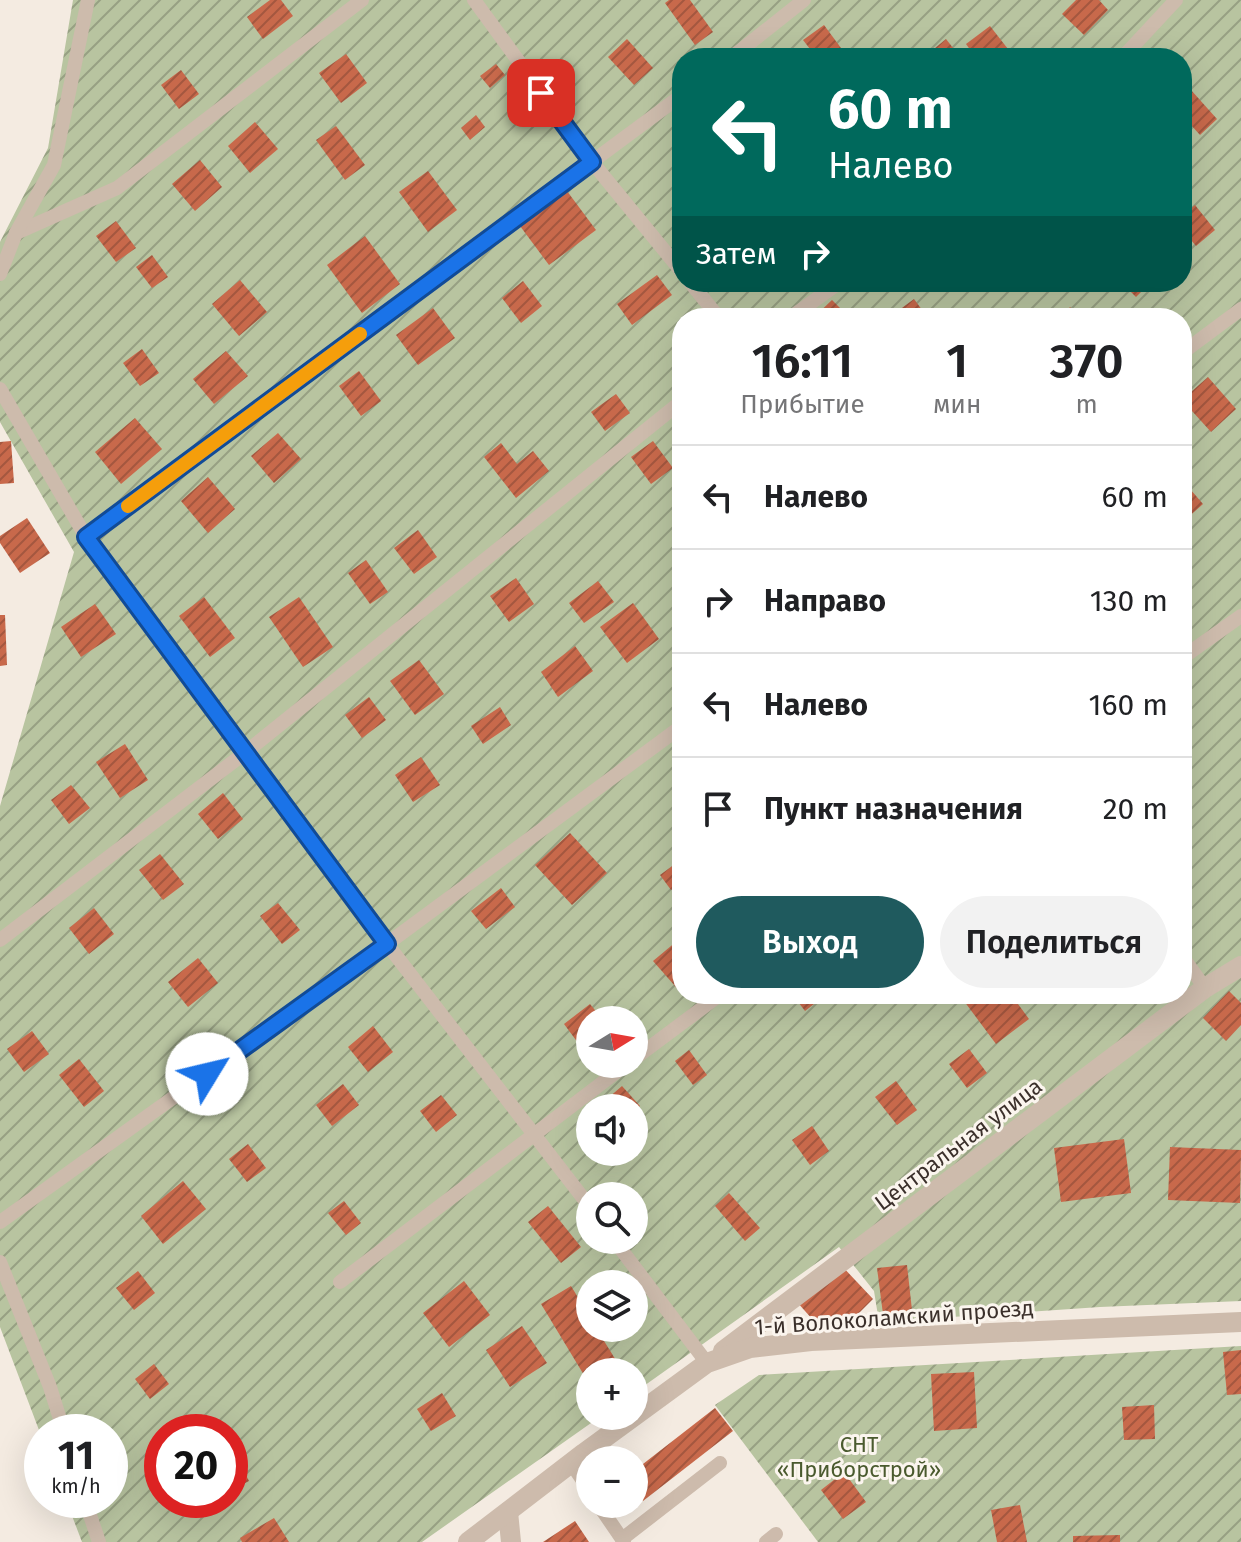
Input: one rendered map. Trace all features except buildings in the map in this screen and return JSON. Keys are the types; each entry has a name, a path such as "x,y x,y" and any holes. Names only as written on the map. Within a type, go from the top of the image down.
{"street":[{"name":"Центральная улица","path":"1192,998 1241,966"},
{"name":"Центральная улица","path":"707,1363 1184,1004"},
{"name":"1-й Волоколамский проезд","path":"468,1542 707,1363 750,1348 783,1343 1241,1322"},
{"path":"508,1512 511,1542"}],"lane":[{"path":"0,274 16,233 54,165 88,0"},
{"path":"16,233 117,188 362,0"},
{"path":"474,0 592,162 672,260"},
{"path":"744,48 804,0"},
{"path":"1131,48 1176,0"},
{"path":"86,537 672,102"},
{"path":"698,292 711,308"},
{"path":"804,308 826,292"},
{"path":"1192,346 1241,309"},
{"path":"0,389 86,537 387,944 576,1188"},
{"path":"0,940 246,752 672,409"},
{"path":"1192,651 1241,616"},
{"path":"0,1222 387,944 672,733"},
{"path":"1192,970 1205,988"},
{"path":"648,1049 708,1004"},
{"path":"340,1282 608,1078"},
{"path":"625,1254 707,1363"},
{"path":"0,1262 58,1414"},
{"path":"571,1463 576,1470"},
{"path":"608,1518 623,1540 720,1463"},
{"path":"91,1518 99,1542"}],"green space":[{"path":"73,0 1241,0 1241,1301 879,1322 874,1291 839,1247 648,1383 648,1358 576,1358 576,1430 581,1430 422,1542 82,1542 73,1518 128,1518 128,1414 33,1414 0,1327 0,806 74,552 0,422 0,242 48,148"},
{"name":"СНТ «Приборстрой»","path":"1241,1346 1241,1542 818,1542 715,1405 759,1375"}],"slow traffic":[{"path":"128,506 360,334"}],"route":[{"path":"207,1074 387,944 86,537 592,162 541,93"}]}
